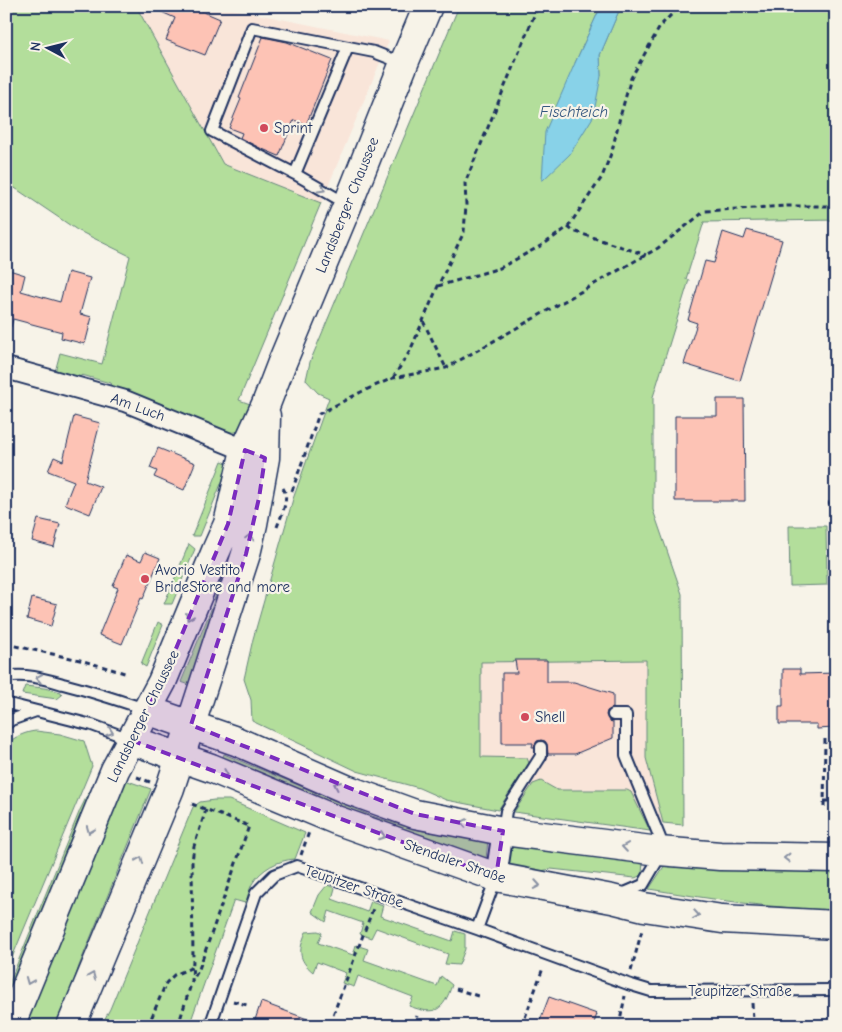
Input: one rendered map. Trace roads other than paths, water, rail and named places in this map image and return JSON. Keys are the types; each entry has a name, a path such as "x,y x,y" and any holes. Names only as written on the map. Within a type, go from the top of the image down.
{"main road":[{"name":"Landsberger Chaussee","path":"10,1026 115,770 140,743 155,713 162,682 255,454 266,404 281,365 428,6"},
{"name":"Landsberger Chaussee","path":"71,1026 165,799 191,725 246,554 259,498 255,454"},
{"name":"Stendaler Straße","path":"155,713 236,741 346,789 415,814 503,831 659,852 720,856 836,858"},
{"name":"Stendaler Straße","path":"140,743 211,768 336,820 496,877 644,907 722,919 836,925"}],"street":[{"name":"Am Luch","path":"6,368 125,401 255,454"},
{"path":"496,877 503,831"}],"lane":[{"path":"348,204 212,131 252,28 374,52 404,64"},
{"path":"295,174 348,46"},
{"path":"6,677 15,675 37,677 106,696 155,713"},
{"path":"6,705 37,710 92,725 140,743"},
{"path":"6,724 11,720 37,710"},
{"path":"612,899 643,885 656,863 660,838 626,755 626,715 613,715"},
{"path":"503,831 506,811 541,756 541,747"},
{"name":"Teupitzer Straße","path":"210,1026 256,892 274,875 297,866 651,991 834,990"},
{"path":"477,929 496,877"}],"water":[{"name":"Fischteich","path":"601,6 621,6 600,55 601,76 593,117 570,154 542,181 545,132"}],"place":[{"name":"Sprint","path":"264,128"},
{"name":"Avorio Vestito BrideStore and more","path":"145,579"},
{"name":"Shell","path":"525,717"}]}
